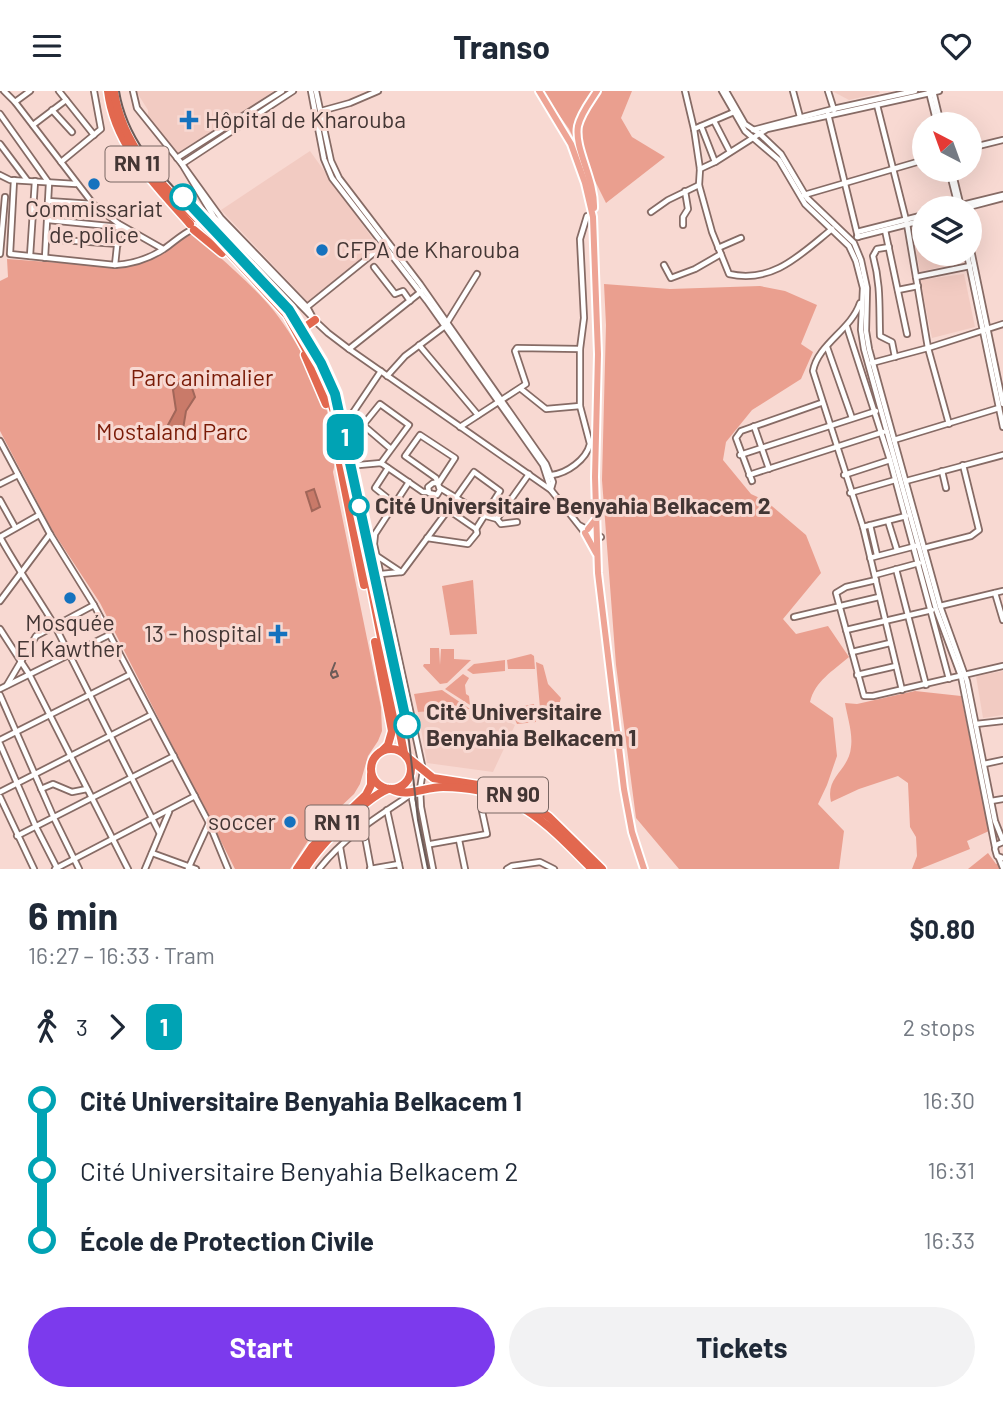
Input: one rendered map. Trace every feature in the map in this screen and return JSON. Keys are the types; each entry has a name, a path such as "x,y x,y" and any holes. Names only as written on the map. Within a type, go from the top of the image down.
{"highway":[{"name":"RN 11","path":"108,91 114,118 128,151 138,165 193,226 275,300 298,332 325,384 347,466 411,756"},
{"name":"RN 11","path":"114,91 125,131 142,162 193,226 246,276 284,319 309,364 327,406 391,724 390,741 383,750"},
{"path":"298,332 314,319"},
{"path":"394,749 411,756 411,768 403,785 390,789 378,785 371,775 371,763 383,750 394,749"},
{"name":"RN 90","path":"411,756 433,778 491,787 517,796 549,817 602,869"},
{"name":"RN 11","path":"297,869 312,847 366,795 371,785 371,775"},
{"name":"RN 90","path":"390,789 402,796 446,787 480,790 499,795 517,803 550,825 592,869"},
{"name":"RN 11","path":"305,869 331,835 373,798 390,789"}],"main road":[{"path":"539,91 571,144 585,183 590,216 596,279 599,402 596,469 599,536 597,555 624,789 632,832 644,869"},
{"path":"590,216 593,188 577,135 582,115 597,91"},
{"path":"596,469 603,614"},
{"path":"597,517 595,523 586,531 597,555"}],"street":[{"path":"4,91 94,205 119,226 164,249"},
{"path":"15,102 30,91"},
{"path":"59,91 94,135"},
{"path":"61,162 101,130 94,91"},
{"path":"132,91 137,108 221,218 307,307 314,319"},
{"path":"177,158 282,91"},
{"path":"182,165 293,91"},
{"path":"314,91 327,169 422,291 500,401 543,465 551,490"},
{"path":"321,111 351,103 378,91"},
{"path":"685,91 700,169 699,185 718,248 729,274 746,278 764,274 797,258 832,229"},
{"path":"724,91 734,113 751,132 760,134 786,160 802,195 848,239 861,260 868,297 866,331 878,411"},
{"path":"724,91 754,139 779,160 802,195 832,229 848,239 863,293 861,330 920,546 949,679"},
{"path":"793,91 800,117"},
{"path":"828,91 858,234"},
{"path":"700,169 768,129 915,91"},
{"path":"751,132 800,117 877,105 893,96 933,92 937,112"},
{"path":"33,125 66,100"},
{"path":"317,104 321,111 331,161 339,178 385,243"},
{"path":"877,105 906,222 928,348 949,424"},
{"path":"52,110 72,132"},
{"path":"694,129 734,113"},
{"path":"0,114 49,183 45,258"},
{"path":"714,121 730,152"},
{"path":"233,123 237,128"},
{"path":"701,126 715,162"},
{"path":"982,145 1003,140"},
{"path":"0,144 28,181"},
{"path":"802,195 912,163"},
{"path":"182,165 214,217 327,333 551,490 579,525 599,536"},
{"path":"0,175 14,180 77,184"},
{"path":"14,180 9,252 115,265 139,261 164,249 193,226"},
{"path":"30,256 35,181"},
{"path":"652,212 684,191 699,185"},
{"path":"683,225 683,217 688,209 684,191"},
{"path":"982,202 1003,196"},
{"path":"0,254 5,197"},
{"path":"48,201 94,205"},
{"path":"552,475 560,474 582,460 590,444 580,405 580,349 584,318 580,239 590,216"},
{"path":"48,220 119,226"},
{"path":"848,239 912,220"},
{"path":"858,234 885,230 906,222"},
{"path":"115,265 119,226"},
{"path":"885,230 907,334"},
{"path":"718,248 741,238"},
{"path":"47,239 118,244"},
{"path":"307,307 385,243"},
{"path":"889,247 876,250 873,256 881,299 880,336 892,342 895,357"},
{"path":"664,265 671,278 695,269 721,254"},
{"path":"916,277 970,266 1002,405 1003,427"},
{"path":"973,266 984,330"},
{"path":"374,267 395,294 403,291 410,301"},
{"path":"387,376 405,356 446,324 477,274"},
{"path":"581,279 596,279"},
{"path":"898,290 918,286"},
{"path":"349,349 422,291"},
{"path":"863,293 856,315 814,363 813,371 844,475 863,527 902,690"},
{"path":"870,363 1003,324"},
{"path":"847,327 878,411 906,516 920,546"},
{"path":"419,345 478,415"},
{"path":"827,347 852,418"},
{"path":"460,427 521,389 526,382 515,351 517,348 580,349"},
{"path":"348,420 381,371"},
{"path":"521,389 546,409 580,405"},
{"path":"500,401 547,464 552,475 551,490"},
{"path":"821,403 741,431 736,437 750,478 769,469 884,432"},
{"path":"381,463 409,425 380,404 363,425 391,449"},
{"path":"892,440 1002,405"},
{"path":"740,455 878,411"},
{"path":"754,426 769,469"},
{"path":"884,432 892,440 906,481 921,562 935,608 963,676 976,724 991,801 1003,842 995,847"},
{"path":"347,466 381,463 424,492 439,494 436,478 405,456 420,435 455,458 438,485"},
{"path":"0,441 50,534 94,605 209,823 228,869"},
{"path":"906,481 1003,455"},
{"path":"844,475 890,460"},
{"path":"870,558 971,536 979,530 963,465"},
{"path":"388,468 375,488 396,503"},
{"path":"427,538 468,544 500,491 474,471 457,496"},
{"path":"942,471 946,488"},
{"path":"498,519 529,474"},
{"path":"0,484 18,475"},
{"path":"850,493 895,480"},
{"path":"409,482 374,536 411,756"},
{"path":"476,529 434,500 429,485 438,485 486,516 498,519 501,524 517,522"},
{"path":"0,500 15,527"},
{"path":"381,574 401,572 448,510"},
{"path":"39,514 0,537 20,574 38,596 55,626 159,832"},
{"path":"863,527 906,516"},
{"path":"888,521 897,550"},
{"path":"870,525 877,555"},
{"path":"0,601 50,534"},
{"path":"377,557 401,572"},
{"path":"921,562 836,593 862,693 866,697 1003,666"},
{"path":"896,569 926,685"},
{"path":"846,630 1003,591"},
{"path":"995,593 1003,620"},
{"path":"794,617 879,597"},
{"path":"7,685 36,636 94,605"},
{"path":"0,629 29,674 128,869"},
{"path":"0,689 109,635"},
{"path":"852,652 890,643"},
{"path":"857,675 896,666"},
{"path":"129,675 0,742 56,869 195,796"},
{"path":"963,676 995,852 1001,858 1003,868"},
{"path":"0,695 79,869"},
{"path":"34,869 0,794 151,715"},
{"path":"976,724 1003,721"},
{"path":"17,836 174,756"},
{"path":"984,764 1003,760"},
{"path":"423,770 412,799 426,869"},
{"path":"41,789 53,784 72,792 87,789"},
{"path":"416,791 433,869"},
{"path":"319,869 340,846 402,796"},
{"path":"991,801 1003,799"},
{"path":"363,826 371,869 399,867 387,810"},
{"path":"145,869 170,811"},
{"path":"431,844 487,834 482,811"},
{"path":"188,868 209,823"},
{"path":"460,840 465,869"},
{"path":"340,846 344,869"},
{"path":"152,853 196,869"},
{"path":"506,869 540,862 554,869"}],"shaded area":[{"name":"Hôpital de Kharouba","path":"136,91 274,91 178,153 148,117 148,110"},
{"path":"832,91 879,91 880,93 849,100"},
{"path":"310,151 377,245 308,302 221,210"},
{"path":"919,266 944,266 920,272"},
{"path":"964,274 975,327 932,338 920,280"},
{"path":"179,383 191,385 195,397 186,411 183,429 175,433 169,430 168,425 176,410 173,390"},
{"path":"314,489 320,507 312,511 306,492"},
{"path":"1003,671 1003,715 983,718 976,676"},
{"path":"484,709 515,725 493,772 427,763 418,712"}],"green space":[{"path":"542,91 632,91 621,118 632,137 665,157 606,203 569,129"},
{"name":"Mostaland Parc","path":"193,233 245,280 274,311 297,345 318,388 333,433 333,472 381,707 382,731 368,756 360,784 354,794 313,833 290,869 235,869 100,603 52,530 0,431 0,281 8,277 7,259 117,267 152,258"},
{"path":"604,284 670,289 760,286 785,291 817,305 801,344 813,352 801,379 752,410 726,442 723,460 751,494 766,501 806,535 821,573 783,619 796,634 828,626 849,657 820,682 810,702 833,718 837,756 818,804 844,831 839,869 679,869 636,818 616,665 602,480 606,325"},
{"path":"473,580 477,634 450,635 442,586"},
{"path":"430,648 439,648 440,665 441,649 454,649 454,659 471,660 447,683 440,684 423,666 430,664"},
{"path":"531,654 534,656 535,669 508,669 507,660"},
{"path":"505,660 505,671 473,674 467,670 474,664"},
{"path":"536,662 543,665 548,684 561,698 555,718 541,720"},
{"path":"463,674 469,678 465,685 470,705 445,689"},
{"path":"442,690 470,709 418,712 414,694"},
{"path":"915,691 961,696 989,831 967,841 970,849 920,869 912,869 917,856 916,837 910,827 908,783 898,776 831,802 830,793 851,747 851,730 845,703 857,704"},
{"path":"534,704 536,722 517,724 512,713 519,707"},
{"path":"988,853 996,864 1003,862 1003,869 968,869"}],"tram line":[{"path":"119,91 129,125 146,154 288,309 308,339 333,394 409,741 418,820 428,869"},
{"name":"1","path":"183,197 289,310 321,363 335,394 407,725"},
{"path":"331,673 336,671 338,676 333,678 331,675 331,673 335,663"}],"place":[{"name":"Hôpital de Kharouba","path":"189,120"},
{"name":"Commissariat de police","path":"94,184"},
{"name":"CFPA de Kharouba","path":"322,250"},
{"name":"Cité Universitaire Benyahia Belkacem 2","path":"359,506"},
{"name":"Mosquée El Kawther","path":"70,598"},
{"name":"13 - hospital","path":"278,634"},
{"name":"Cité Universitaire Benyahia Belkacem 1","path":"407,725"},
{"name":"soccer","path":"290,822"}],"park label":[{"name":"Parc animalier","path":"202,378"}]}
